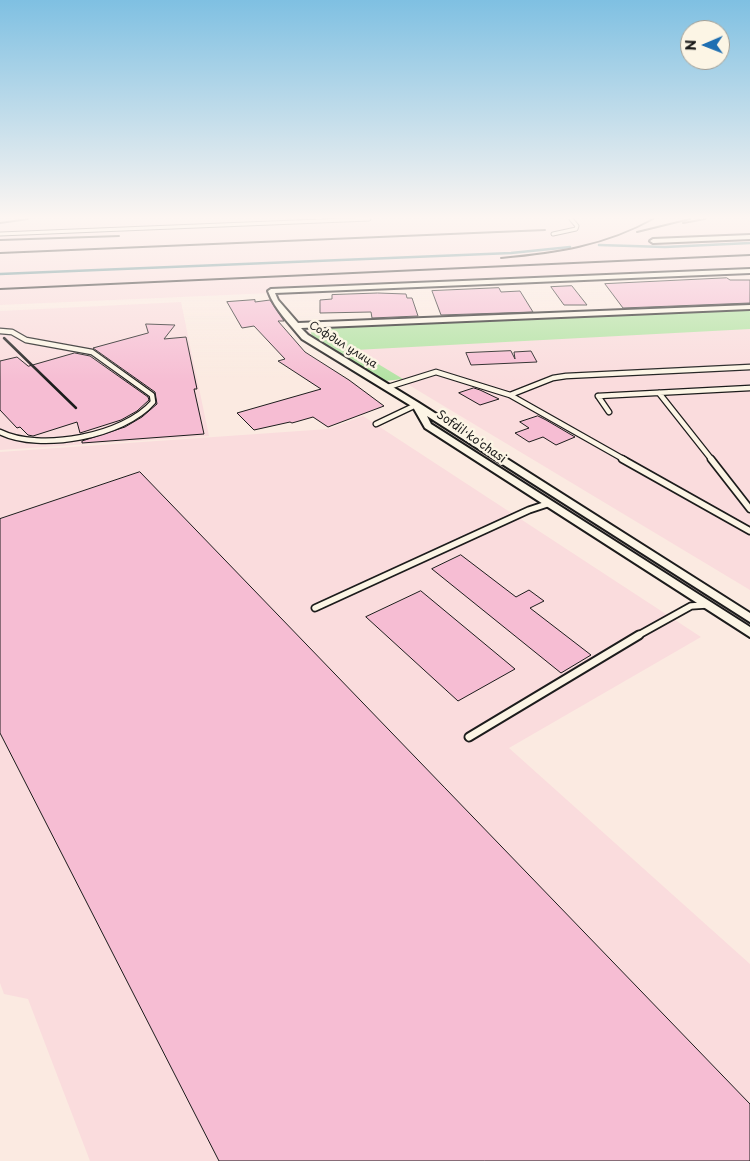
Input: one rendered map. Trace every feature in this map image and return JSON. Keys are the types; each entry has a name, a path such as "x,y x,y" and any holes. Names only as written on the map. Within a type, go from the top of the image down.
{"street":[{"name":"Софдил улица","path":"416,405 305,338 275,301 271,291 698,273"},
{"path":"294,326 750,307"},
{"name":"Sofdil ko'chasi","path":"416,405 750,618"},
{"name":"Sofdil ko'chasi","path":"416,405 428,426 750,633"},
{"path":"548,504 561,498"},
{"path":"706,605 718,598"}],"lane":[{"path":"0,331 12,332 26,340 92,352 152,395 153,402 148,409 132,420 113,428 87,435 61,439 31,440 0,432"},
{"path":"510,395 553,378 566,376 750,367"},
{"path":"388,387 436,372 510,395 750,530"},
{"path":"609,412 598,396 750,388"},
{"path":"659,393 750,509"},
{"path":"376,424 416,405"},
{"path":"315,608 529,510 548,504"},
{"path":"469,737 621,644 691,606 706,605"}],"shaded area":[{"path":"0,273 723,273 0,305"},
{"path":"181,302 209,436 0,450 0,311"},
{"path":"750,327 750,590 349,349"},
{"path":"363,416 701,637 509,748 750,964 750,1161 90,1161 28,999 4,994 0,983 0,452 328,429"}],"green space":[{"path":"750,309 750,329 355,350 403,379 385,381 312,338 311,332 324,327"}],"building":[{"path":"727,278 730,280 750,280 750,303 623,308 605,284"},
{"path":"572,286 587,305 564,305 551,287"},
{"path":"499,288 501,292 520,291 533,312 441,315 432,291"},
{"path":"406,294 407,298 412,298 418,316 372,318 371,312 320,313 320,300 332,299 332,295"},
{"path":"255,300 255,302 270,300 284,321 278,321 305,352 349,380 384,406 328,427 313,417 254,430 237,413 321,389 278,361 285,359 254,326 242,328 227,302"},
{"path":"146,324 175,325 164,339 186,337 197,389 194,389 204,434 82,443 82,441 125,427 142,417 157,404 155,392 93,348 148,333"},
{"path":"511,351 515,359 514,352 531,351 537,362 471,365 466,353"},
{"path":"75,353 90,356 148,397 149,400 137,411 121,420 80,433 77,422 33,436 28,435 20,427 17,428 0,410 0,361 17,357 28,366"},
{"path":"474,388 499,399 480,405 459,393"},
{"path":"538,416 575,437 556,445 543,437 529,442 515,433 529,428 520,422"},
{"path":"140,472 750,1104 750,1161 219,1161 0,733 0,519"},
{"path":"461,555 516,597 529,590 544,601 530,608 591,655 561,673 432,569"},
{"path":"421,591 515,669 458,701 366,617"}],"waterway":[{"path":"0,274 20,273"}],"railway":[{"path":"0,289 349,273"},
{"path":"4,338 76,408"}]}
